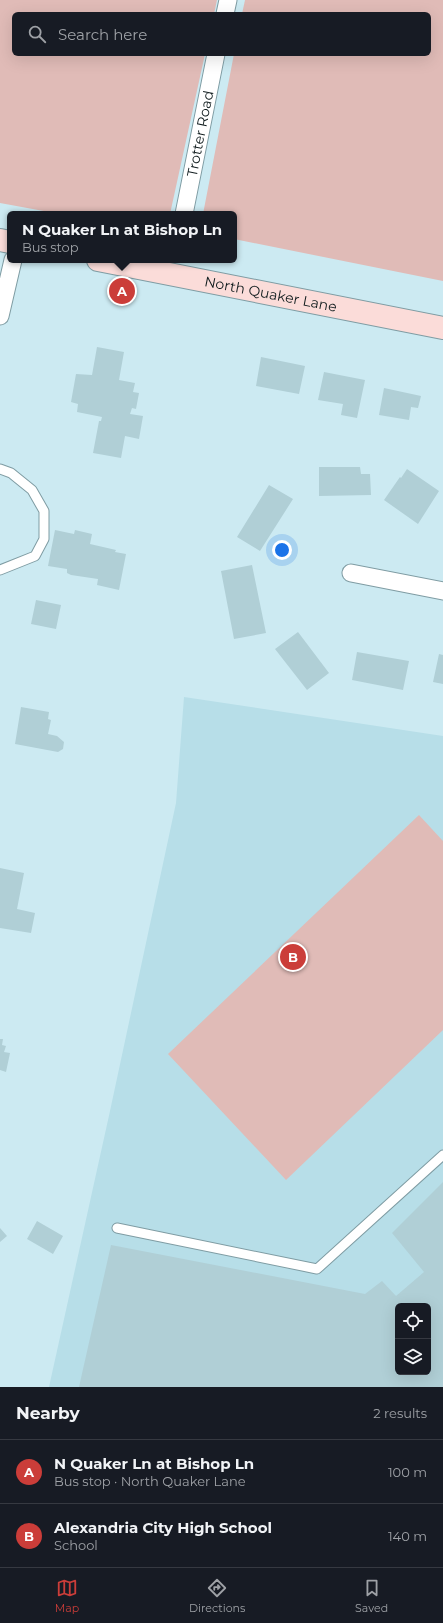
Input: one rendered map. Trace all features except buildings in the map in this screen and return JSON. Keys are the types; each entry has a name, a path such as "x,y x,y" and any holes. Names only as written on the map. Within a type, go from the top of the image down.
{"main road":[{"name":"North Quaker Lane","path":"131,263 174,267 443,328"}],"street":[{"path":"225,12 228,0"},
{"name":"Trotter Road","path":"185,211 216,56"},
{"path":"0,316 12,263"},
{"path":"351,573 443,591"}],"lane":[{"path":"0,469 10,473 32,490 44,511 44,539 35,556 0,570"},
{"path":"117,1228 317,1269 443,1154"}],"shaded area":[{"path":"0,0 217,0 214,12 12,12 12,56 205,56 171,211 44,211 0,203"},
{"path":"245,0 443,0 443,281 237,240 237,211 204,211 234,56 431,56 431,12 242,12"},
{"path":"184,697 443,736 443,1387 49,1387 176,803"},
{"path":"419,815 443,841 443,1030 286,1180 168,1054"}],"place":[{"name":"N Quaker Ln at Bishop Ln","path":"122,291"},
{"name":"Alexandria City High School","path":"293,957"}]}
